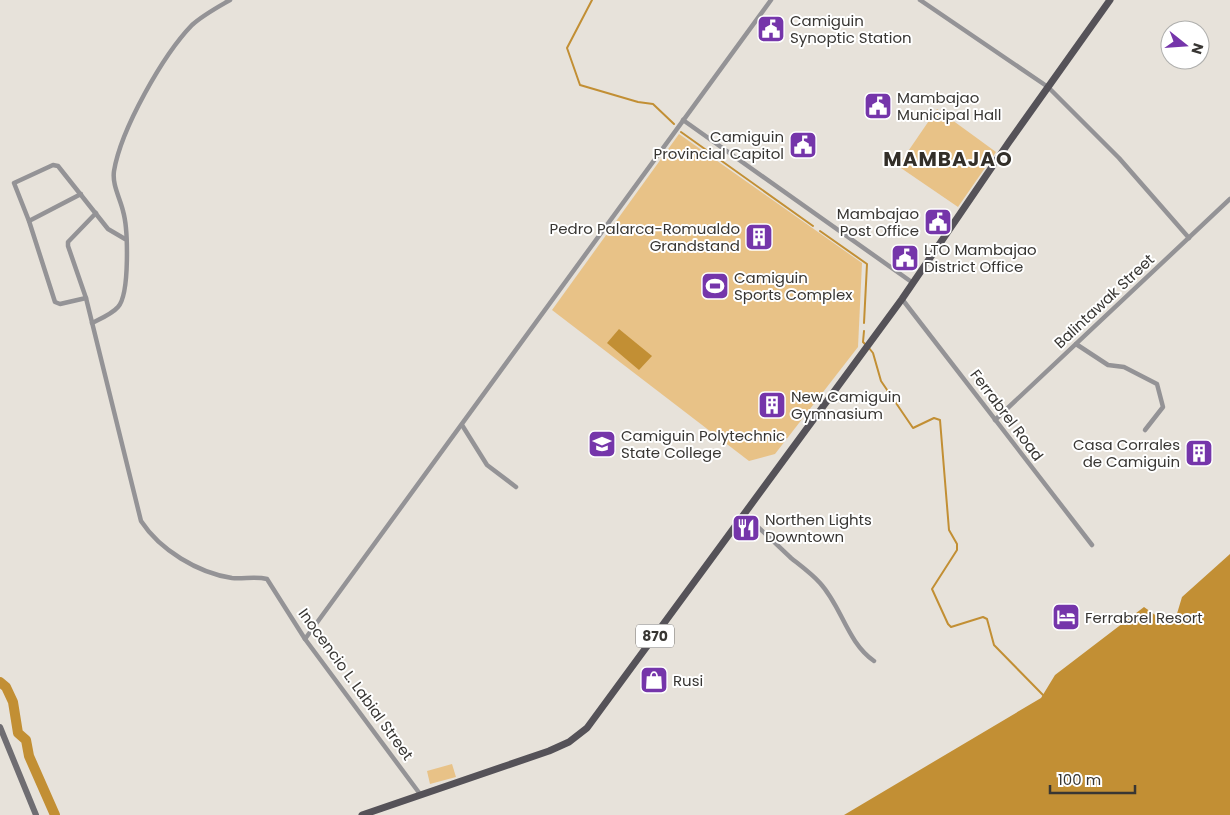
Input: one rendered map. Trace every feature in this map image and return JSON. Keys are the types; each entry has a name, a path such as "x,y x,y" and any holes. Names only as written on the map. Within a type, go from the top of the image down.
{"main road":[{"name":"870","path":"362,815 549,751 578,736 595,719 864,348 902,299 1110,0"}],"street":[{"path":"96,213 68,242 86,298 92,324 117,308 122,299 128,263 124,213 113,178 121,145 130,123 170,52 193,24 230,0"},
{"path":"305,639 771,0"},
{"path":"920,0 1048,87 1120,158 1189,238"},
{"path":"683,120 913,283"},
{"path":"86,298 60,304 56,303 29,220 14,184 56,165 108,229 125,239"},
{"path":"29,220 81,194"},
{"path":"1228,201 1230,207"},
{"name":"Balintawak Street","path":"996,420 1228,201"},
{"name":"Ferrabrel Road","path":"902,299 1092,546"},
{"name":"Inocencio L. Labial Street","path":"92,324 141,521 149,533 169,552 206,570 234,578 267,579 305,639 420,794"},
{"path":"1076,344 1108,365 1124,367 1157,384 1164,407 1145,430"},
{"path":"462,425 487,465 516,487"},
{"path":"743,514 820,583 835,604 848,631 865,655 874,661"},
{"path":"0,727 36,815"}],"shaded area":[{"path":"937,109 996,152 958,207 898,166"},
{"name":"Camiguin Sports Complex","path":"679,134 862,263 858,347 775,454 749,461 552,310"},
{"path":"619,329 652,356 639,370 607,343"},
{"path":"1230,554 1230,815 844,815 1041,698 1055,675 1144,607 1158,617 1176,617 1182,597"},
{"path":"452,764 456,777 430,784 427,771"}],"waterway":[{"path":"592,0 567,48 580,85 638,102 653,104 674,124"},
{"path":"681,132 813,226"},
{"path":"820,231 867,264 864,323"},
{"path":"864,331 863,342 866,345"},
{"path":"869,348 873,353 881,381 913,428 934,418 940,420 949,530 957,544 957,550 932,589 948,624 951,627 983,617 987,619 994,645 1043,695"},
{"path":"0,682 6,687 13,702 18,733 26,740 29,756 55,815"}],"place":[{"name":"Camiguin Synoptic Station","path":"771,29"},
{"name":"Mambajao Municipal Hall","path":"878,106"},
{"name":"Camiguin Provincial Capitol","path":"803,145"},
{"name":"Mambajao Post Office","path":"938,222"},
{"name":"Pedro Palarca-Romualdo Grandstand","path":"759,237"},
{"name":"LTO Mambajao District Office","path":"905,258"},
{"name":"Camiguin Sports Complex","path":"715,286"},
{"name":"New Camiguin Gymnasium","path":"772,405"},
{"name":"Camiguin Polytechnic State College","path":"602,444"},
{"name":"Casa Corrales de Camiguin","path":"1199,453"},
{"name":"Northen Lights Downtown","path":"746,528"},
{"name":"Ferrabrel Resort","path":"1066,617"},
{"name":"Rusi","path":"654,680"}],"district":[{"name":"MAMBAJAO","path":"948,159"}]}
